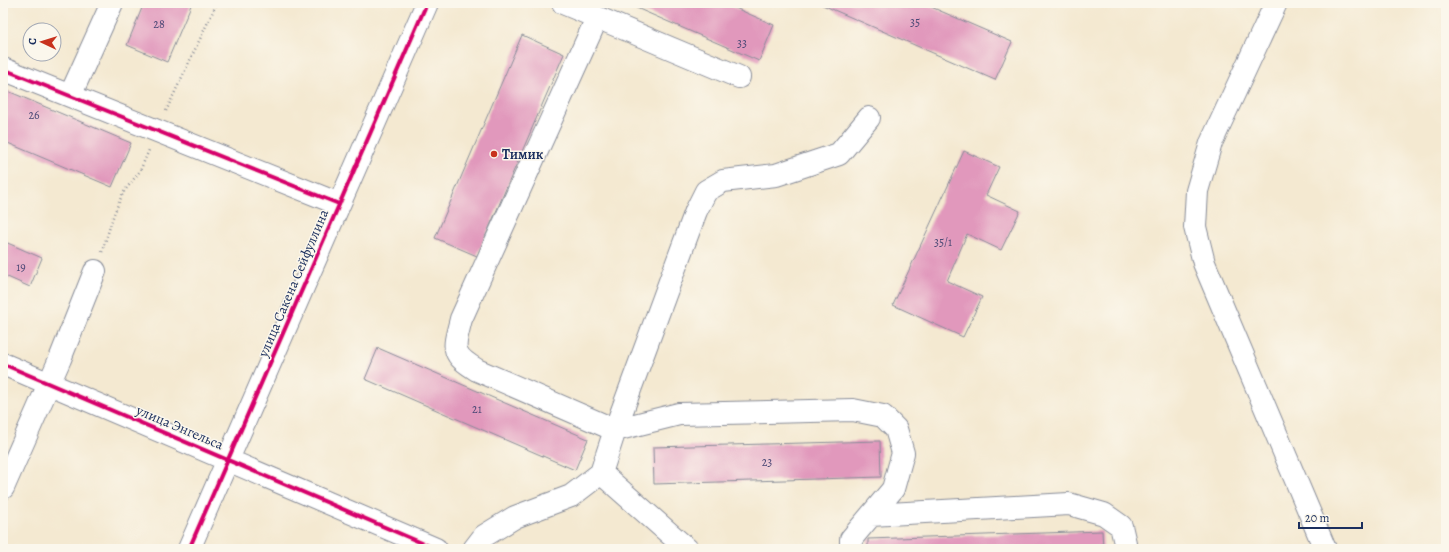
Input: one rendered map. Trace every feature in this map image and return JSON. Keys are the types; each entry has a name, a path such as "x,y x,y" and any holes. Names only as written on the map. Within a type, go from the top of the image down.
{"street":[{"path":"70,96 112,3"},
{"name":"улица Сакена Сейфуллина","path":"189,549 427,3"},
{"path":"563,3 739,77"},
{"path":"1276,3 1210,143 1197,191 1195,227 1204,262 1325,549"},
{"path":"597,18 461,319 455,341 456,352 462,361 477,370 615,430 679,414 853,410 883,416 896,429 903,454 893,488 851,538 851,549"},
{"path":"3,69 339,204"},
{"path":"474,549 484,536 515,517 571,496 601,473 615,430 696,210 706,191 723,181 776,175 839,154 869,118"},
{"path":"3,488 96,271"},
{"name":"улица Энгельса","path":"3,364 436,549"},
{"path":"601,473 687,549"},
{"path":"870,515 1069,504 1104,514 1121,526 1125,549"}],"building":[{"path":"144,3 192,3 167,62 127,45"},
{"path":"625,3 724,3 774,25 759,61"},
{"path":"818,3 922,3 1012,42 995,80"},
{"path":"522,35 564,54 477,256 435,238"},
{"path":"3,89 131,143 112,187 3,141"},
{"path":"964,151 999,167 986,195 1020,211 1001,250 967,234 947,281 982,297 963,337 893,305"},
{"path":"3,241 42,258 30,287 3,275"},
{"path":"378,348 588,439 575,470 365,379"},
{"path":"880,441 881,477 654,484 653,447"},
{"path":"1102,531 1103,549 868,549 868,539"}],"cycle path":[{"path":"189,549 427,3"},
{"path":"3,69 339,204"},
{"path":"3,364 436,549"}],"place":[{"name":"Тимик","path":"494,154"}]}
